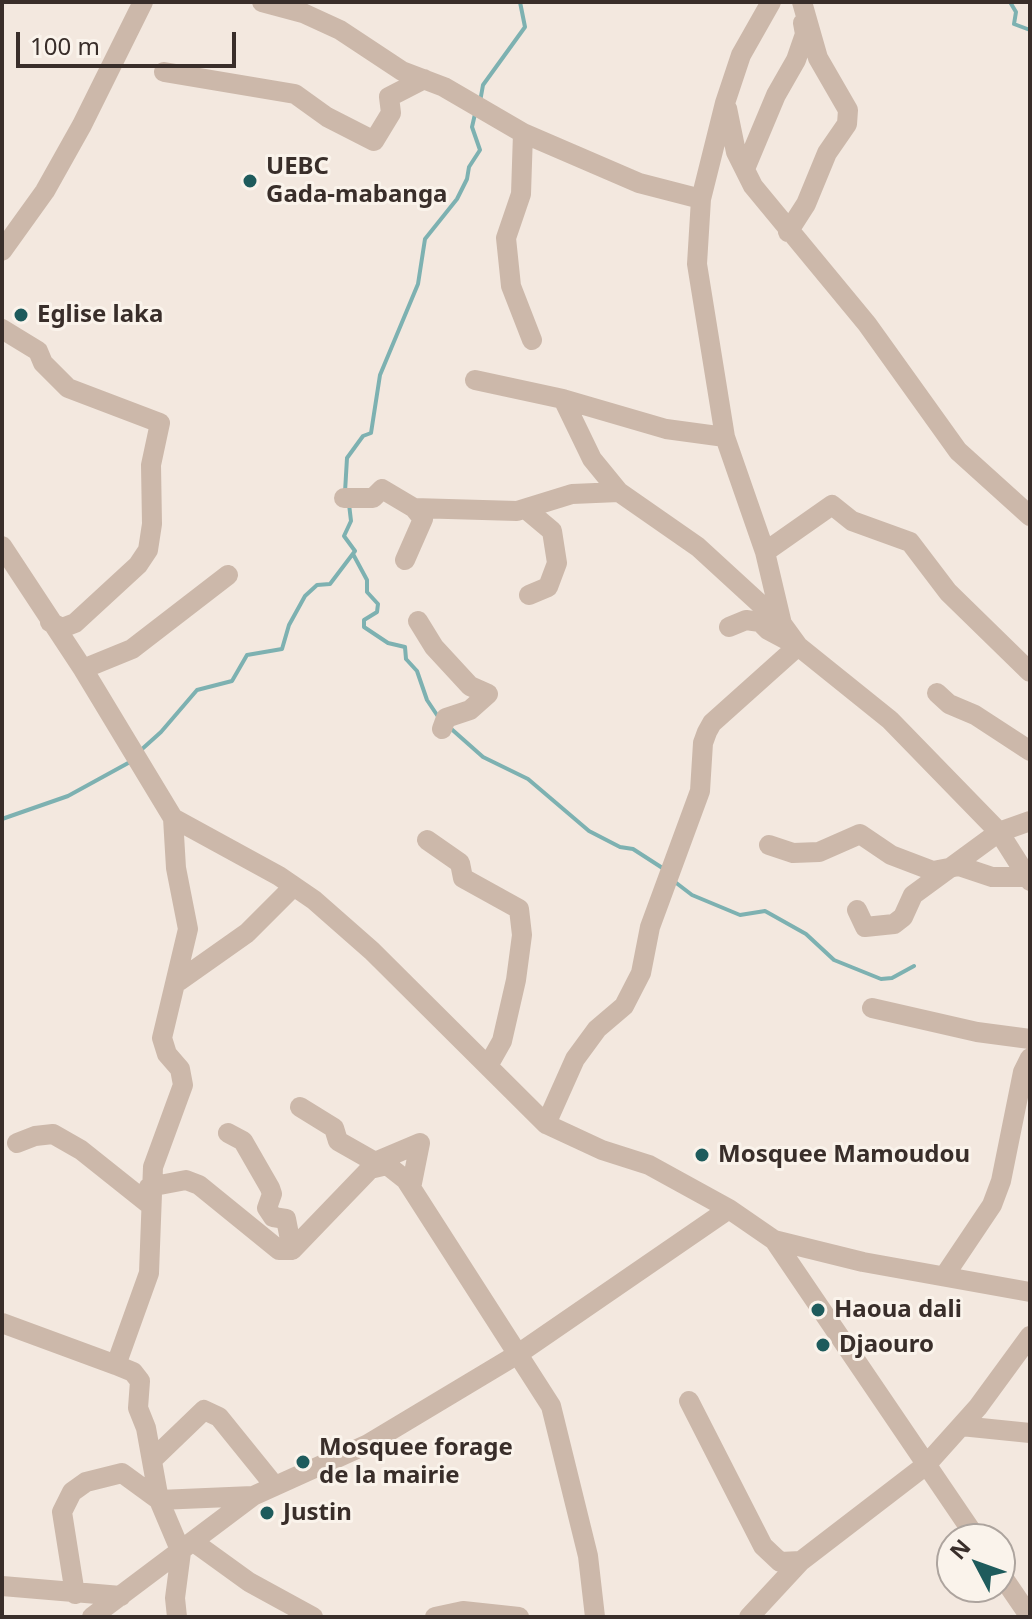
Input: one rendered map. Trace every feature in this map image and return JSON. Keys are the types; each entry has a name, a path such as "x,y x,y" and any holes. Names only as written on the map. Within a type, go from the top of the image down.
{"street":[{"path":"2,251 45,191 82,125 143,2"},
{"path":"262,2 303,13 340,30 402,71 424,79 523,133 639,183 701,199"},
{"path":"771,2 741,55 725,103 701,199 697,264 725,437 765,552 782,624"},
{"path":"745,169 805,34 802,2"},
{"path":"788,232 806,204 827,153 847,124 848,110 818,58 802,2"},
{"path":"164,72 295,94 345,127 374,141 391,113 389,97 424,79"},
{"path":"725,103 736,152 753,186 867,324 958,451 1030,516"},
{"path":"523,133 521,194 506,238 511,286 532,340"},
{"path":"2,329 38,351 43,363 68,388 160,423 151,465 152,524 148,550 138,565 75,623 62,628 50,622"},
{"path":"475,380 563,399 666,429 725,437"},
{"path":"563,399 592,459 619,492 698,547 782,624 798,646"},
{"path":"344,498 373,498 382,489 414,508 423,519 405,560"},
{"path":"414,508 527,510 572,494 619,492"},
{"path":"765,552 832,505 852,521 910,542 948,592 1030,672"},
{"path":"527,510 552,531 557,563 548,587 529,595"},
{"path":"2,546 83,669 173,818 176,868 188,929 179,981 164,1022 162,1038 167,1054 180,1069 183,1085 150,1191 149,1273 116,1365"},
{"path":"83,669 132,649 228,575"},
{"path":"729,627 746,620 760,622 798,646 890,720 999,832 1028,879"},
{"path":"418,621 434,647 470,686 488,694 470,710 444,723"},
{"path":"546,1124 575,1059 597,1029 624,1006 641,973 650,927 700,791 703,743 712,723 798,646"},
{"path":"937,693 949,704 975,715 1030,751"},
{"path":"173,818 294,886 372,951 546,1124 602,1150 649,1165 729,1209 774,1240 863,1262 1030,1292"},
{"path":"857,910 865,927 894,924 903,917 913,895 942,871 999,832 1030,821"},
{"path":"769,845 793,853 811,853 860,834 906,862 942,871 959,866 992,877 1028,879"},
{"path":"427,840 460,863 463,878 519,909 522,935 516,980 502,1041 489,1064"},
{"path":"179,981 247,933 294,886"},
{"path":"872,1008 977,1032 1030,1039"},
{"path":"945,1275 992,1205 1001,1181 1028,1066"},
{"path":"300,1107 334,1128 338,1141 375,1162 414,1142 420,1143 411,1188"},
{"path":"228,1133 243,1141 270,1188 272,1194 267,1208 273,1217 286,1219 292,1250"},
{"path":"17,1143 35,1136 53,1134 128,1188 150,1191 186,1180 199,1185 279,1250 292,1250 370,1169 387,1165 411,1188 551,1406 588,1556 595,1617"},
{"path":"92,1617 188,1548 253,1496 368,1444 518,1354 729,1209"},
{"path":"774,1240 966,1523"},
{"path":"2,1323 133,1372 140,1381 138,1408 159,1500 188,1548 313,1617"},
{"path":"749,1617 801,1561 926,1465 961,1426 1030,1336"},
{"path":"689,1401 763,1546 780,1562 801,1561"},
{"path":"152,1460 204,1410 219,1417 274,1485"},
{"path":"961,1426 1030,1433"},
{"path":"75,1594 62,1512 72,1492 86,1482 122,1473 159,1500 253,1496"},
{"path":"177,1617 175,1598 188,1548"},
{"path":"2,1586 121,1596"},
{"path":"1016,1596 1030,1617"},
{"path":"435,1617 463,1611 519,1617"}],"waterway":[{"path":"480,102 483,85 525,27 520,2"},
{"path":"1010,2 1016,12 1014,24 1030,30"},
{"path":"345,492 347,458 363,436 371,433 380,375 418,284 425,239 457,199 469,167 480,150 472,127 475,114"},
{"path":"141,750 197,690 232,681 247,655 282,649 289,625 305,596 317,585 330,584 355,551 344,536 351,521 349,504"},
{"path":"353,554 367,580 367,592 378,604 377,612 364,620 364,627 388,643 405,647 406,659 417,671 427,700 439,718"},
{"path":"448,726 483,757 528,779 589,831 620,847 633,849 664,869"},
{"path":"2,819 68,796 130,762"},
{"path":"675,882 692,895 740,915 765,911 806,934 834,960 881,979 892,978 914,966"}],"place":[{"name":"UEBC Gada-mabanga","path":"250,181"},
{"name":"Eglise laka","path":"21,315"},
{"name":"Mosquee Mamoudou","path":"702,1155"},
{"name":"Haoua dali","path":"818,1310"},
{"name":"Djaouro","path":"823,1345"},
{"name":"Mosquee forage de la mairie","path":"303,1462"},
{"name":"Justin","path":"267,1513"}]}
